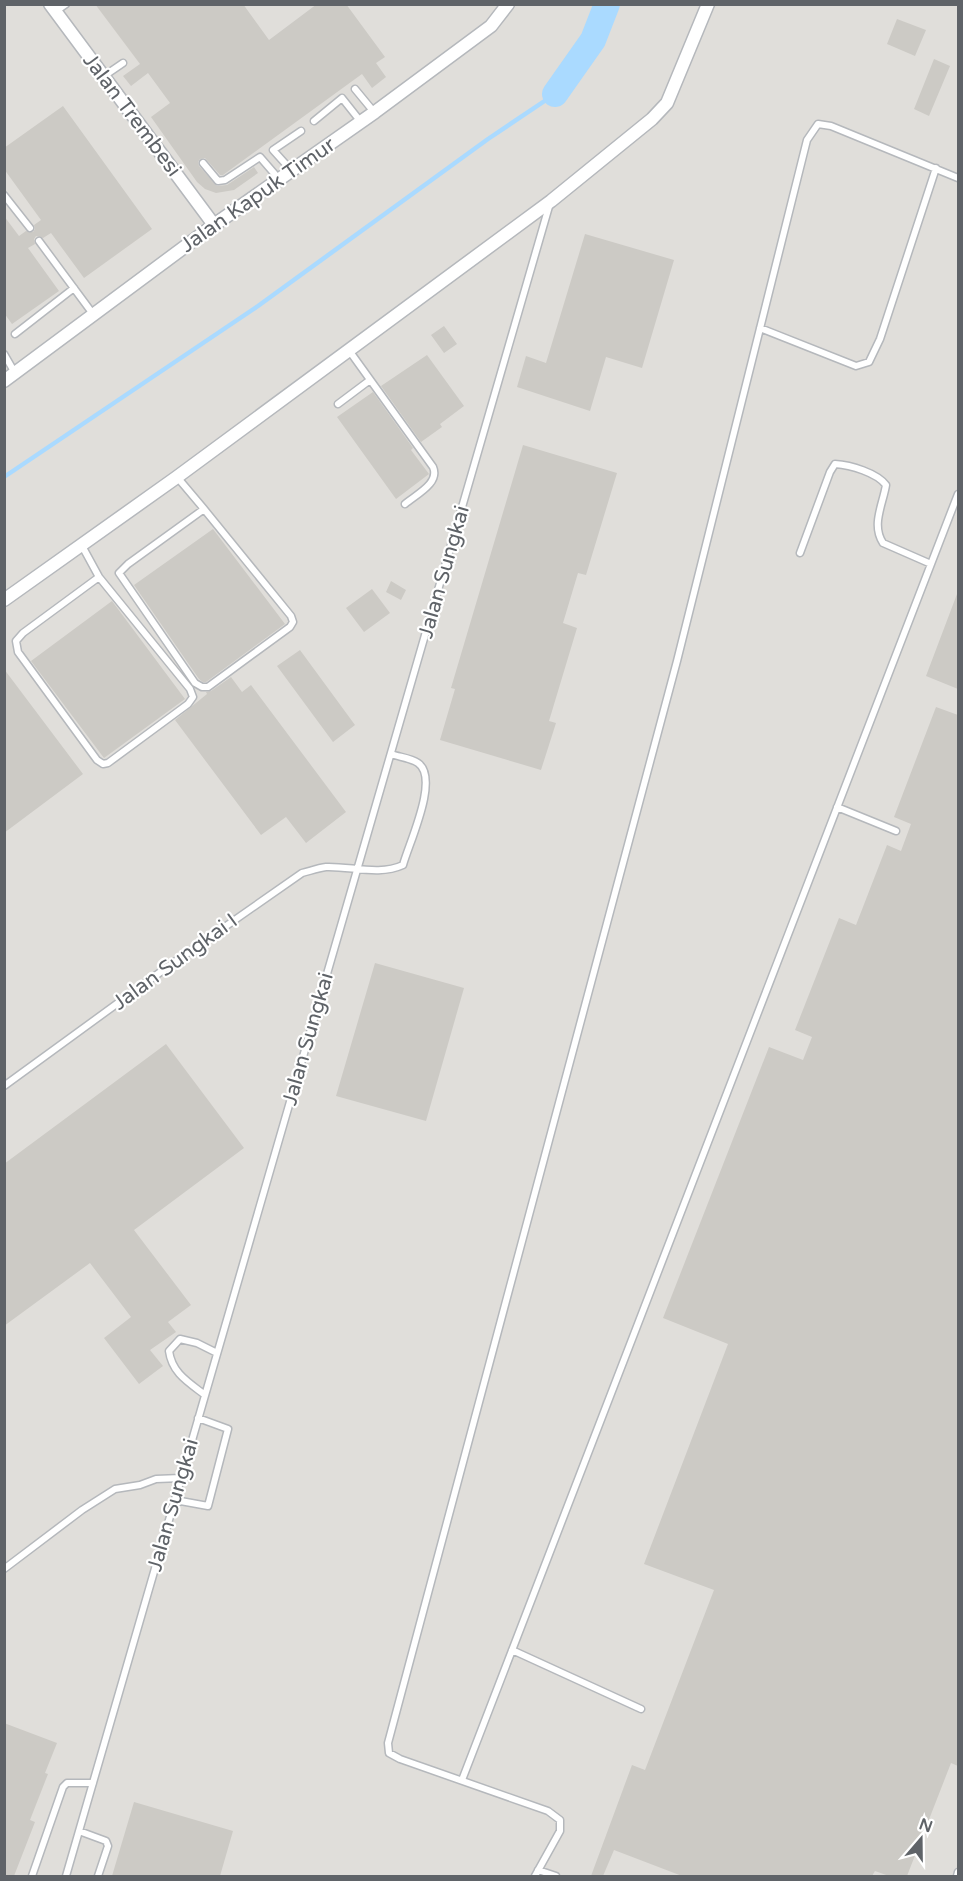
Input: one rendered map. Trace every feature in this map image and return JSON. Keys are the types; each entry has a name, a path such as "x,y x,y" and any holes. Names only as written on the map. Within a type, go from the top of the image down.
{"street":[{"name":"Jalan Kapuk Timur","path":"10,378 214,225 375,112 491,26 508,4"},
{"path":"4,600 177,477 551,201 638,132 667,103 708,4"},
{"name":"Jalan Trembesi","path":"52,8 214,225"}],"lane":[{"path":"52,8 66,4"},
{"path":"104,76 123,63"},
{"path":"355,88 375,112"},
{"path":"314,121 342,98 361,122"},
{"path":"556,1876 536,1873 560,1831 560,1820 548,1810 400,1759 389,1753 388,1743 677,661 807,140 818,124 831,126 957,177 958,167"},
{"path":"291,171 273,150 301,131"},
{"path":"203,163 218,181 225,180 260,157 279,179"},
{"path":"760,328 856,366 870,362 880,339 936,168"},
{"path":"4,195 30,228"},
{"name":"Jalan Sungkai","path":"66,1876 551,201"},
{"path":"39,241 94,315"},
{"path":"15,334 74,288"},
{"path":"348,349 436,473 434,481 405,504"},
{"path":"4,354 10,378"},
{"path":"338,404 370,380"},
{"path":"800,553 835,464 881,478 886,485 877,522 879,537 883,543 931,564"},
{"path":"177,477 204,509 291,616 293,622 290,627 208,687 195,683 119,573 204,509"},
{"path":"462,1780 958,494"},
{"path":"81,544 99,578 190,689 193,697 179,711 108,763 103,764 97,760 18,652 16,641 23,633 99,578"},
{"name":"Jalan Sungkai I","path":"4,1086 302,873 324,867 393,869 403,865 427,791 426,775 418,763 391,754"},
{"path":"837,807 896,831"},
{"path":"205,1395 180,1376 171,1363 169,1351 180,1339 218,1353"},
{"path":"175,1500 208,1506 228,1429 198,1418"},
{"path":"4,1569 82,1510 115,1490 141,1485 156,1479 181,1478"},
{"path":"512,1650 641,1709"},
{"path":"32,1876 63,1786 67,1783 93,1783"},
{"path":"79,1831 101,1837 108,1845 98,1876"},
{"path":"957,1876 958,1872"}],"shaded area":[{"path":"5,5 958,5 958,1876 5,1876"}],"building":[{"path":"95,4 243,4 269,40 317,4 346,4 385,57 376,63 386,77 372,88 362,74 223,175 220,175 205,158 200,159 199,166 217,186 227,185 254,167 258,173 234,190 216,193 205,189 197,182 151,117 170,103 148,73 131,86 123,76 140,64"},
{"path":"897,19 926,30 915,56 887,44"},
{"path":"934,59 950,66 929,116 914,109"},
{"path":"63,106 152,229 84,278 51,233 43,238 36,236 35,244 28,248 59,291 12,324 4,313 4,216 19,236 26,231 33,232 34,225 41,220 4,169 4,148"},
{"path":"585,234 674,260 642,368 606,357 590,411 517,387 526,356 546,363"},
{"path":"444,326 457,344 444,353 431,335"},
{"path":"427,355 464,406 440,424 442,427 421,442 381,386"},
{"path":"373,392 429,474 396,499 337,417"},
{"path":"523,445 617,473 586,575 578,573 563,623 577,628 549,721 556,723 541,770 440,740 455,689 451,688"},
{"path":"213,529 285,624 203,682 134,585"},
{"path":"391,581 406,590 401,600 386,592"},
{"path":"372,589 390,613 364,632 346,608"},
{"path":"958,594 958,689 926,676"},
{"path":"112,601 185,699 104,758 31,661"},
{"path":"300,650 355,725 333,742 277,666"},
{"path":"4,669 83,774 4,833"},
{"path":"231,677 242,692 251,685 346,812 306,843 286,817 261,835 175,720 207,694 206,692"},
{"path":"936,707 958,715 958,1766 951,1763 907,1876 889,1876 875,1871 872,1876 682,1876 614,1850 603,1876 591,1876 632,1765 645,1770 714,1590 644,1564 728,1344 663,1318 769,1047 803,1060 812,1037 795,1030 839,918 856,925 887,845 901,851 911,824 894,817"},
{"path":"375,963 464,988 426,1121 336,1096"},
{"path":"166,1044 244,1148 134,1230 191,1305 168,1322 176,1332 150,1350 163,1366 139,1384 104,1338 131,1317 90,1263 4,1326 4,1164"},
{"path":"4,1723 57,1743 30,1820 35,1822 14,1876 4,1876"},
{"path":"134,1802 233,1831 220,1876 112,1876"}],"waterway":[{"path":"555,94 593,40 607,4"},
{"path":"4,477 258,306 488,139 555,94"}]}
